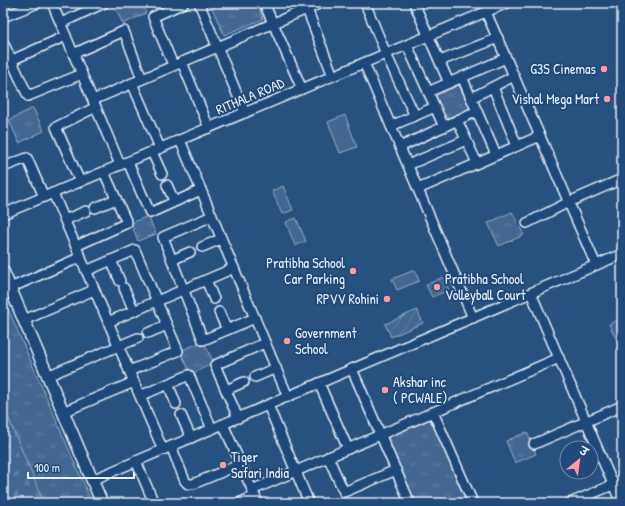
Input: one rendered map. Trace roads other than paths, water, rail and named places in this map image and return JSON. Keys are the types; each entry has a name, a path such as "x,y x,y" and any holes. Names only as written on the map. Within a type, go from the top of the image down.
{"street":[{"path":"3,17 38,3"},
{"path":"52,3 94,103 150,213 201,190"},
{"path":"61,23 104,3"},
{"path":"184,3 153,17 209,128"},
{"path":"199,3 245,113"},
{"path":"264,3 302,89"},
{"path":"80,182 56,127 94,103 142,79 321,3"},
{"path":"365,3 386,54 415,116"},
{"path":"414,3 449,83"},
{"name":"RITHALA ROAD","path":"3,214 507,3"},
{"path":"307,9 333,76"},
{"path":"486,12 596,265"},
{"path":"73,54 124,31 142,79"},
{"path":"7,62 66,36"},
{"path":"440,61 498,38"},
{"path":"3,42 7,62 28,96 82,74"},
{"path":"407,45 444,126"},
{"path":"428,92 506,58"},
{"path":"364,63 473,318"},
{"path":"471,98 514,76"},
{"path":"462,78 496,155"},
{"path":"132,84 156,150 162,174"},
{"path":"493,87 517,146"},
{"path":"391,126 435,107"},
{"path":"400,147 477,111"},
{"path":"457,120 477,163"},
{"path":"418,189 540,136"},
{"path":"180,140 288,397"},
{"path":"408,165 466,140"},
{"path":"3,167 26,158 65,220 140,396 185,481 188,484 193,484 241,464"},
{"path":"76,246 127,223 104,172"},
{"path":"527,223 569,202 622,179"},
{"path":"167,185 174,201"},
{"path":"65,220 116,199"},
{"path":"212,216 163,237 203,340 255,318"},
{"path":"202,247 221,239"},
{"path":"86,271 135,250 157,301 178,351 129,371"},
{"path":"172,260 190,252"},
{"path":"92,480 622,254"},
{"path":"10,288 81,257"},
{"path":"112,260 134,311"},
{"path":"108,322 234,268"},
{"path":"3,271 102,503"},
{"path":"206,280 214,299"},
{"path":"24,320 94,290"},
{"path":"532,293 586,421 618,483 621,503"},
{"path":"219,312 227,330"},
{"path":"148,333 167,325"},
{"path":"47,376 138,338"},
{"path":"238,418 215,365 265,343"},
{"path":"239,503 255,496 296,471 559,358"},
{"path":"255,377 276,368"},
{"path":"352,369 410,503"},
{"path":"140,396 189,375 212,429"},
{"path":"63,412 134,382"},
{"path":"226,390 244,382"},
{"path":"320,383 348,449"},
{"path":"168,384 176,404"},
{"path":"268,405 309,503"},
{"path":"534,444 622,406"},
{"path":"433,412 473,503"},
{"path":"181,415 191,438"},
{"path":"223,424 255,496"},
{"path":"328,457 344,492 396,470"},
{"path":"136,461 154,503"},
{"path":"570,503 618,483"}],"place":[{"name":"G3S Cinemas","path":"604,69"},
{"name":"Vishal Mega Mart","path":"607,99"},
{"name":"Pratibha School Car Parking","path":"353,271"},
{"name":"Pratibha School Volleyball Court","path":"437,287"},
{"name":"RPVV Rohini","path":"387,299"},
{"name":"Government School","path":"287,341"},
{"name":"Akshar inc ( PCWALE)","path":"385,390"},
{"name":"Tiger Safari India","path":"223,465"}]}
